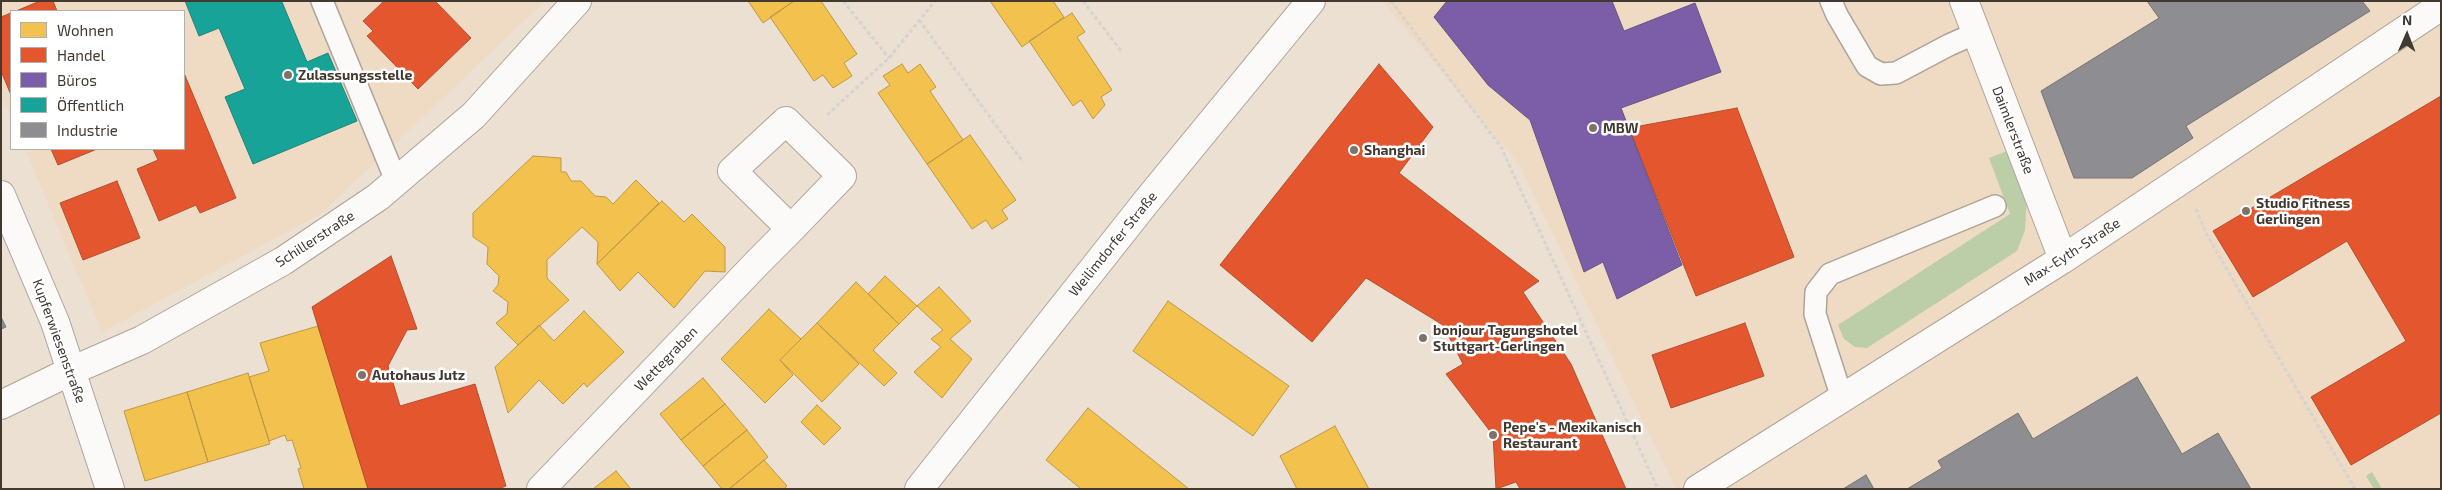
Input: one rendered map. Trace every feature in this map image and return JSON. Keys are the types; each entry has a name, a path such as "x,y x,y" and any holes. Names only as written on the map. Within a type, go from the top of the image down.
{"street":[{"name":"Schillerstraße","path":"1,405 71,371 142,340 283,261 396,183 474,115 577,1"},
{"name":"Weilimdorfer Straße","path":"919,489 1146,202 1311,1"},
{"name":"Daimlerstraße","path":"1964,1 2063,259"},
{"name":"Max-Eyth-Straße","path":"1698,489 2063,259 2441,6"},
{"name":"Wettegraben","path":"541,489 842,176 786,121 732,171 791,229"},
{"name":"Kupferwiesenstraße","path":"1,195 55,322 110,489"}],"lane":[{"path":"322,1 396,183"},
{"path":"1831,1 1836,15 1867,66 1881,74 1896,73 1976,33"},
{"path":"1842,398 1816,314 1816,292 1830,274 1995,206"}],"path":[{"path":"843,1 889,58"},
{"path":"802,137 889,58 934,1"},
{"path":"1083,1 1121,51"},
{"path":"1391,1 1501,147 1658,489"},
{"path":"919,20 1023,162"},
{"path":"2194,202 2206,235 2355,489"}],"shaded area":[{"path":"1,1 545,1 322,213 102,332 25,150 185,150 185,10 10,10 10,115 1,94"},
{"path":"1382,1 2441,1 2441,489 1676,489 1520,166"}],"green space":[{"path":"2007,151 2027,198 2025,230 2017,251 1867,348 1855,347 1844,339 1838,325 2010,214 1989,158"},
{"path":"2372,472 2382,489 2374,489 2366,476"}],"building: Wohnen":[{"path":"748,1 794,1 763,23"},
{"path":"794,1 821,1 857,54 844,63 852,76 833,88 823,75 814,81 770,17"},
{"path":"990,1 1053,1 1064,17 1022,47"},
{"path":"1072,13 1085,32 1077,37 1112,90 1101,97 1105,105 1093,119 1081,100 1073,106 1029,41"},
{"path":"902,64 908,73 920,64 936,87 930,91 963,140 927,164 878,93 890,85 883,76"},
{"path":"970,135 1016,200 1002,210 1008,219 992,229 986,220 972,229 927,164"},
{"path":"533,156 561,158 561,172 566,172 571,181 581,181 595,196 606,197 613,204 636,180 659,203 597,264 598,242 582,227 547,260 547,278 569,300 518,345 496,323 507,314 508,302 493,291 498,285 499,276 487,264 488,247 473,237 473,213"},
{"path":"662,201 684,222 692,214 725,247 725,272 705,271 674,308 638,272 620,291 597,264"},
{"path":"885,276 917,306 899,324 868,294"},
{"path":"856,282 899,324 873,350 897,373 884,386 817,323"},
{"path":"939,287 971,321 950,339 972,359 942,398 914,372 941,347 931,339 943,330 917,306"},
{"path":"1168,301 1289,386 1253,436 1133,351"},
{"path":"769,309 801,339 780,360 793,375 765,403 721,359"},
{"path":"584,311 624,352 587,387 584,383 563,404 539,380 508,413 495,367 539,325 554,341"},
{"path":"817,323 859,364 822,402 780,360"},
{"path":"318,326 368,489 304,489 298,469 301,468 292,440 287,441 285,435 269,441 249,377 269,371 260,343"},
{"path":"248,373 270,444 208,462 187,392"},
{"path":"703,378 725,404 681,440 660,414"},
{"path":"187,392 208,462 145,481 124,411"},
{"path":"725,404 747,430 703,466 681,440"},
{"path":"817,405 841,428 824,445 801,422"},
{"path":"1088,408 1189,489 1081,489 1046,460"},
{"path":"1335,426 1369,489 1297,489 1280,456"},
{"path":"747,430 768,457 729,489 722,489 703,466"},
{"path":"764,460 787,486 784,489 729,489"},
{"path":"616,471 631,489 593,489"}],"building: Handel":[{"path":"40,1 53,1 57,10 18,10"},
{"path":"384,1 435,1 471,38 418,89 367,36 373,31 363,21"},
{"path":"10,13 10,93 1,71 1,17"},
{"path":"1379,64 1433,127 1399,173 1539,281 1523,292 1571,364 1626,489 1520,489 1516,482 1496,489 1493,435 1446,374 1463,364 1443,325 1366,278 1312,342 1220,265"},
{"path":"185,75 236,198 200,213 196,205 159,221 137,169 158,160 153,150 185,150"},
{"path":"2441,96 2441,413 2351,465 2311,397 2406,341 2347,241 2253,297 2213,231"},
{"path":"1737,108 1794,257 1696,296 1629,128"},
{"path":"51,150 95,150 58,165"},
{"path":"117,181 140,238 83,260 60,203"},
{"name":"Autohaus Jutz","path":"391,256 417,329 407,330 388,366 400,406 475,384 506,486 498,489 368,489 312,307"},
{"path":"1745,323 1764,376 1671,408 1652,355"}],"building: Büros":[{"path":"1447,1 1612,1 1624,31 1695,3 1721,72 1621,108 1682,265 1617,299 1603,262 1584,272 1530,120 1488,85 1434,17"}],"building: Öffentlich":[{"name":"Zulassungsstelle","path":"185,1 283,1 307,62 328,53 357,121 253,164 225,97 245,89 219,28 199,36"}],"building: Industrie":[{"path":"2147,1 2362,1 2370,11 2186,126 2193,138 2132,178 2074,178 2041,91 2159,18"},
{"path":"1,317 6,327 1,329"},
{"path":"2137,377 2182,454 2218,433 2251,489 1907,489 1942,468 1938,461 2018,413 2033,439"},
{"path":"1866,475 1874,489 1843,489"}],"place":[{"name":"Zulassungsstelle","path":"288,75"},
{"name":"MBW","path":"1593,128"},
{"name":"Shanghai","path":"1354,150"},
{"name":"Studio Fitness Gerlingen","path":"2246,211"},
{"name":"bonjour Tagungshotel Stuttgart-Gerlingen","path":"1423,338"},
{"name":"Autohaus Jutz","path":"362,375"},
{"name":"Pepe's - Mexikanisch Restaurant","path":"1493,435"}]}
